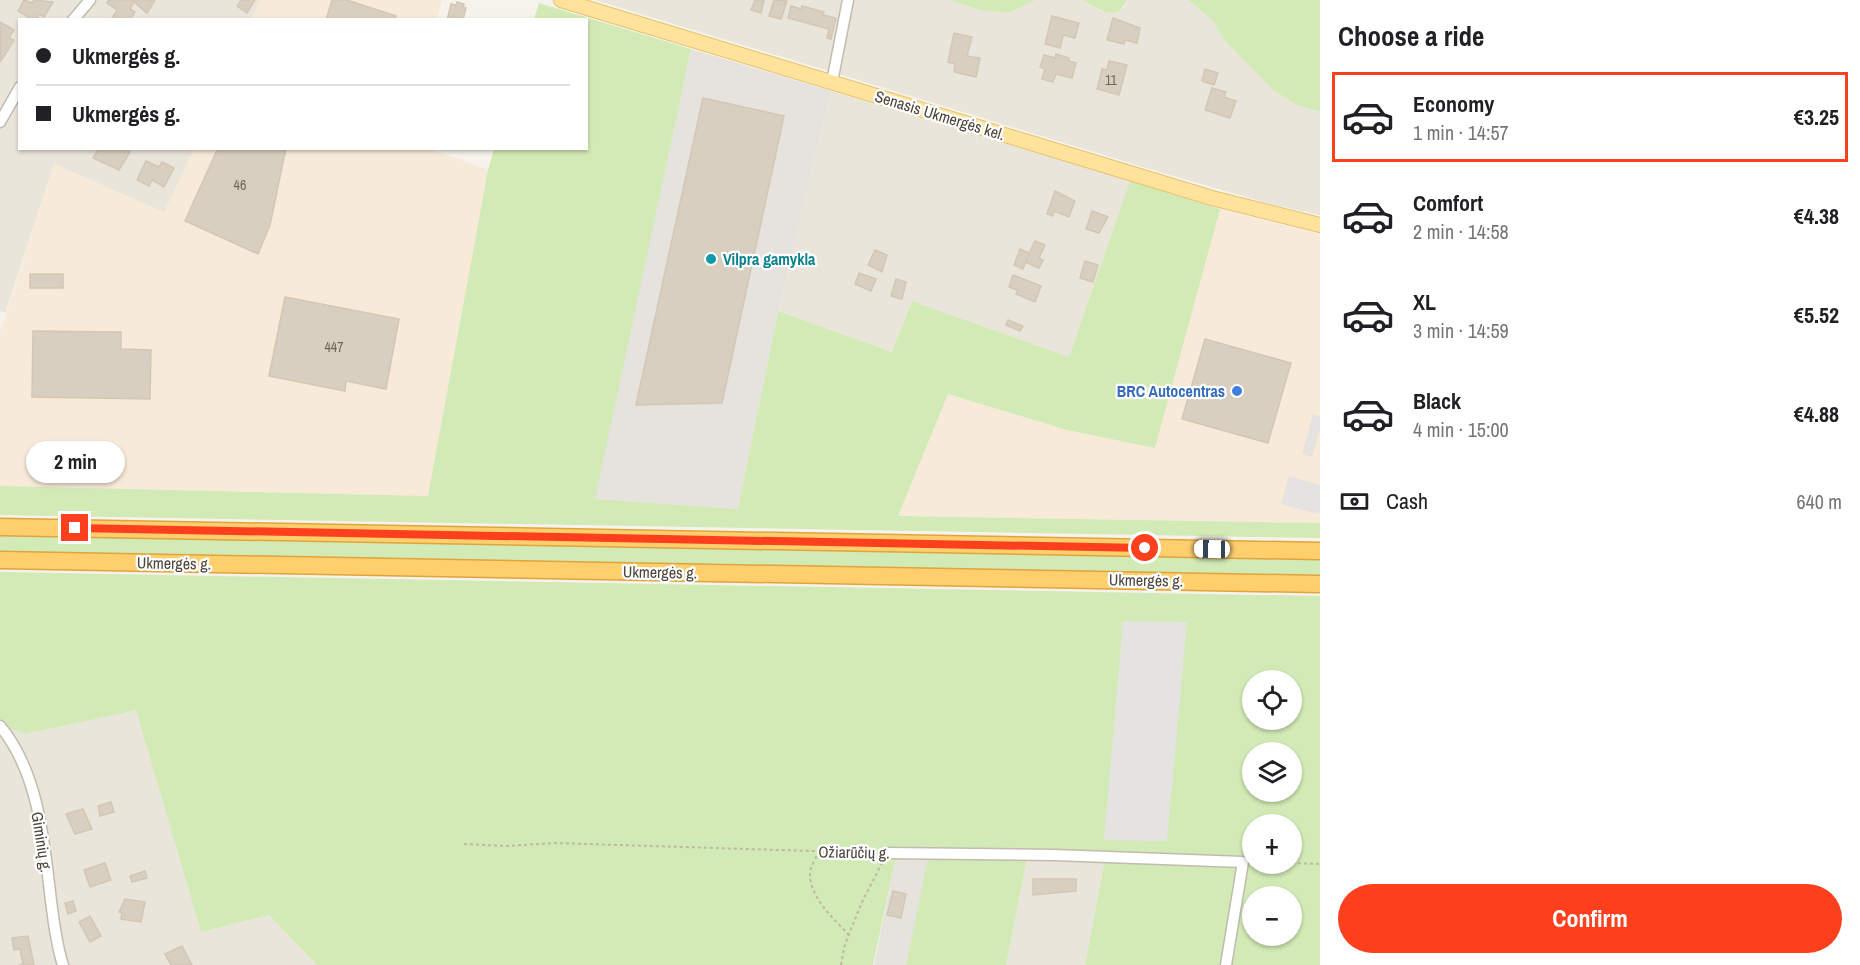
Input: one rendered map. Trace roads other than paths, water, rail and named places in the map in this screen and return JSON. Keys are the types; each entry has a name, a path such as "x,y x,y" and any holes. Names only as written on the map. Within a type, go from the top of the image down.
{"highway":[{"name":"Ukmergės g.","path":"0,526 1320,551"},
{"path":"1276,550 1303,542 1320,542"},
{"name":"Ukmergės g.","path":"0,560 1320,584"}],"main road":[{"name":"Senasis Ukmergės kel.","path":"561,0 1212,198 1320,225"}],"street":[{"path":"75,18 90,0"},
{"path":"832,82 848,0"},
{"path":"0,122 18,90"},
{"name":"Giminių g.","path":"0,726 24,764 37,804 53,921 63,965"},
{"name":"Ožiarūčių g.","path":"886,853 1085,855 1243,862 1226,965"}],"place":[{"name":"Vilpra gamykla","path":"711,259"},
{"name":"BRC Autocentras","path":"1237,391"}]}
